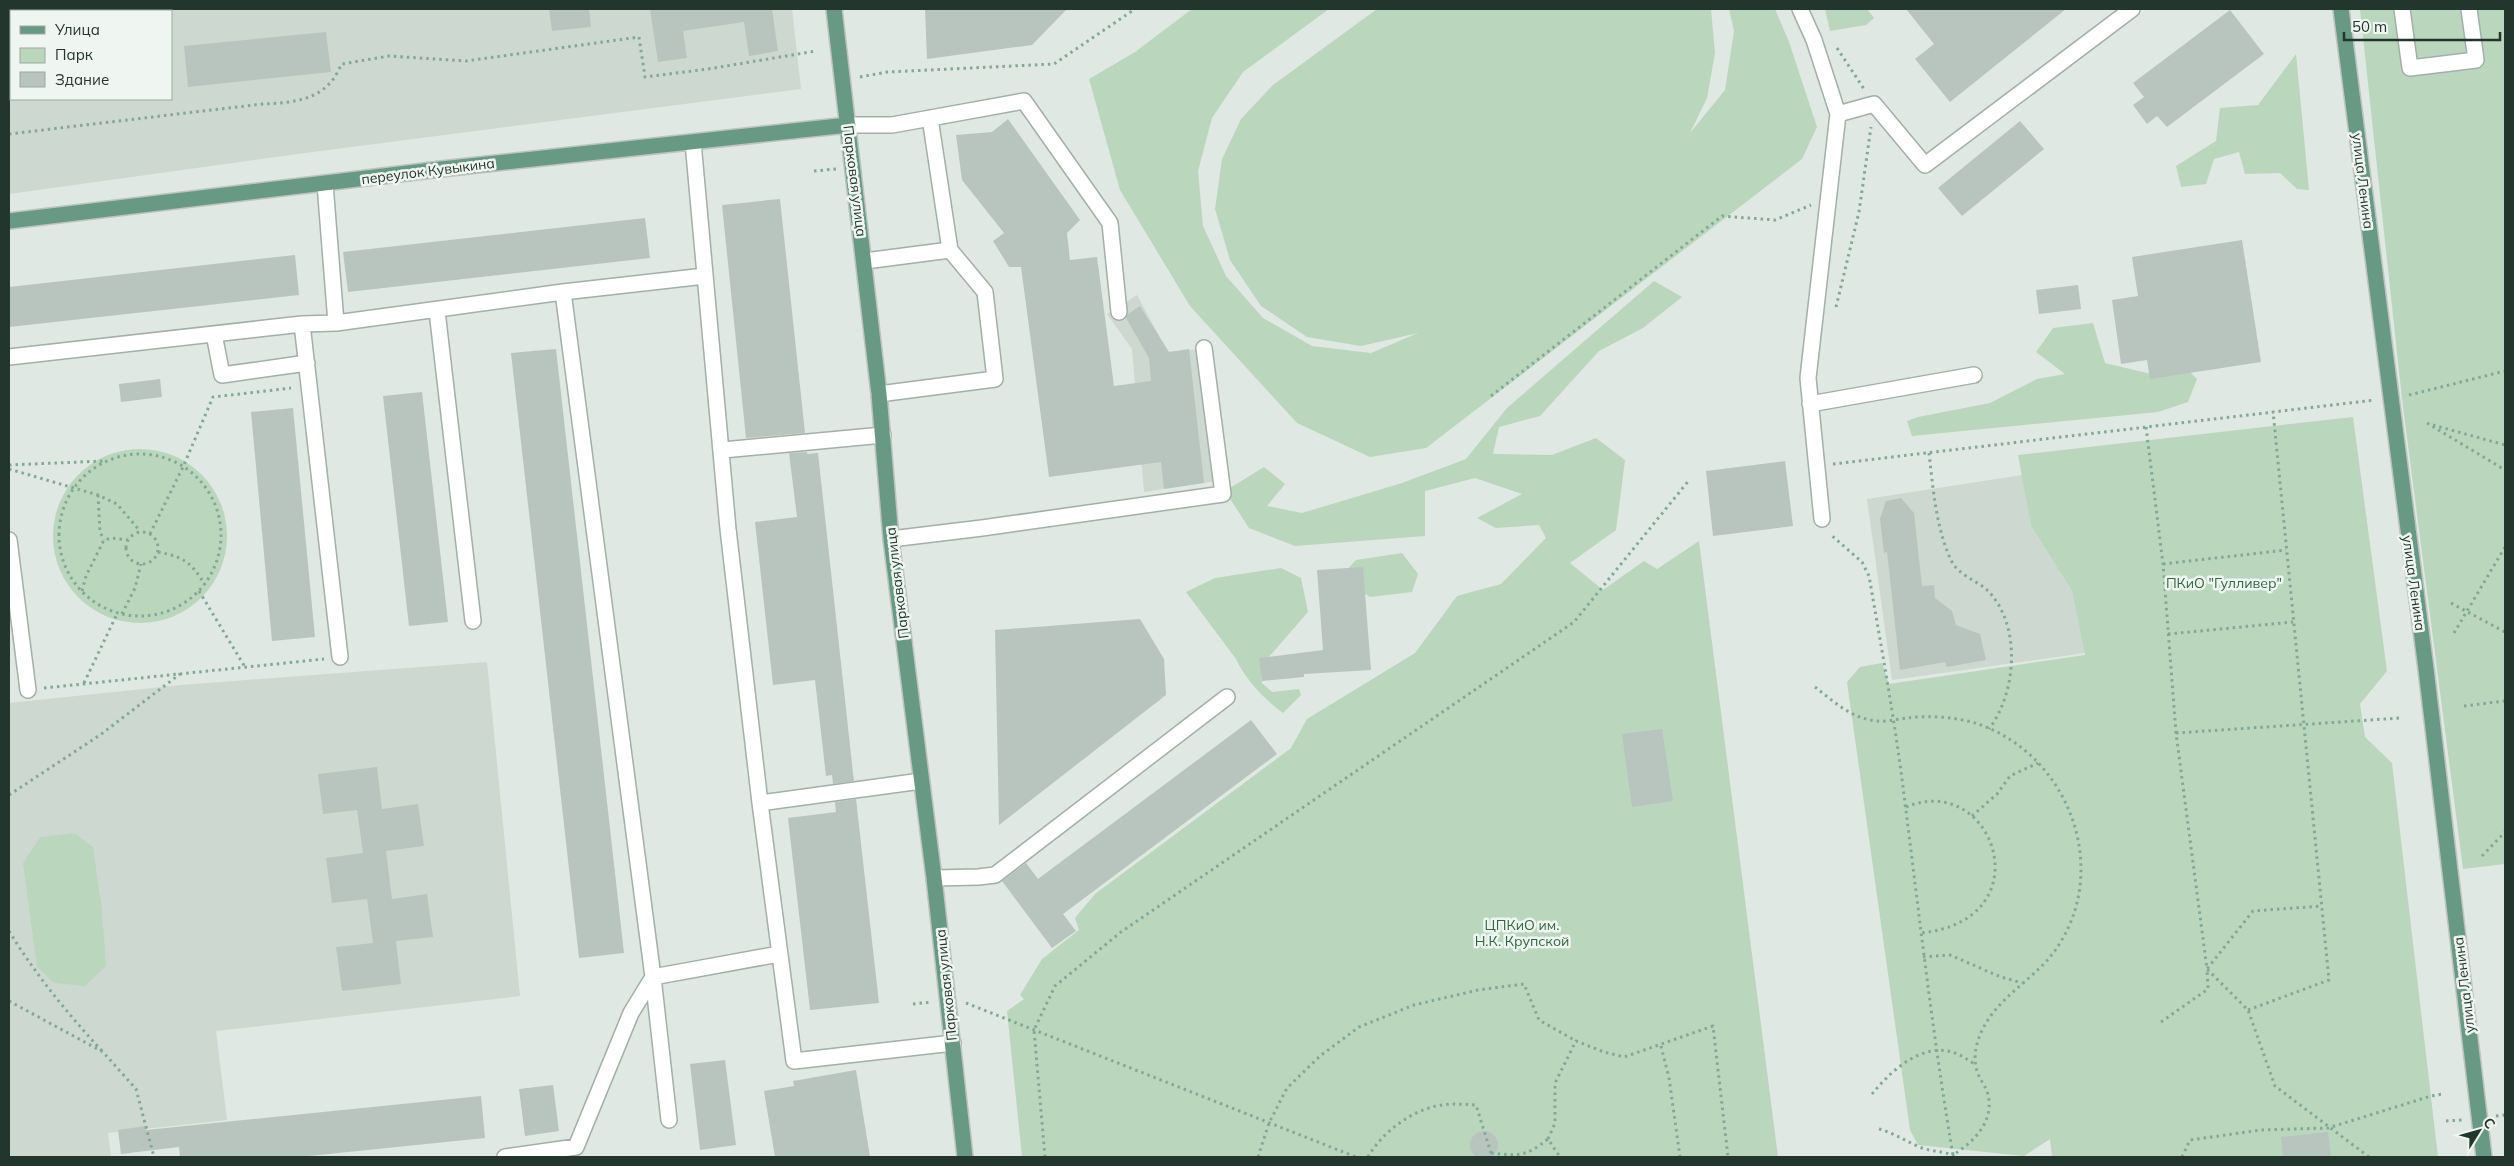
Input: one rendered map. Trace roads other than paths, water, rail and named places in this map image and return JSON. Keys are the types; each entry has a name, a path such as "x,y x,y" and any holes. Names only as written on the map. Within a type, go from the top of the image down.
{"main road":[{"name":"Парковая улица","path":"834,9 865,260 883,435 891,539 934,878 965,1157"},
{"name":"улица Ленина","path":"2341,9 2427,679 2484,1157"},
{"name":"переулок Кувыкина","path":"9,221 442,169 848,125"}],"lane":[{"path":"1800,9 1814,40 1838,114 1808,378 1815,466 1822,519"},
{"path":"1838,114 1874,104 1925,165 2132,9"},
{"path":"2402,9 2410,68 2476,60 2469,9"},
{"path":"848,125 892,125 1024,101 1110,223 1119,312"},
{"path":"879,394 995,379 985,292 950,250 930,118"},
{"path":"693,142 723,450 728,528 760,804 794,1061 953,1044"},
{"path":"325,184 336,323"},
{"path":"865,260 950,250"},
{"path":"9,357 302,324 336,323 437,311 563,292 705,276"},
{"path":"563,292 653,977 669,1120"},
{"path":"437,311 473,621"},
{"path":"302,324 340,657"},
{"path":"214,334 222,375 307,363"},
{"path":"891,539 1223,494 1204,348"},
{"path":"1810,404 1974,375"},
{"path":"723,450 883,435"},
{"path":"9,540 28,690"},
{"path":"934,878 978,878 995,875 1227,697"},
{"path":"760,804 921,781"},
{"path":"506,1157 576,1147 631,1013 653,977 779,954"}],"park label":[{"name":"ПКиО \"Гулливер\"","path":"2224,583"},
{"name":"ЦПКиО им. Н.К. Крупской","path":"1522,934"}]}
